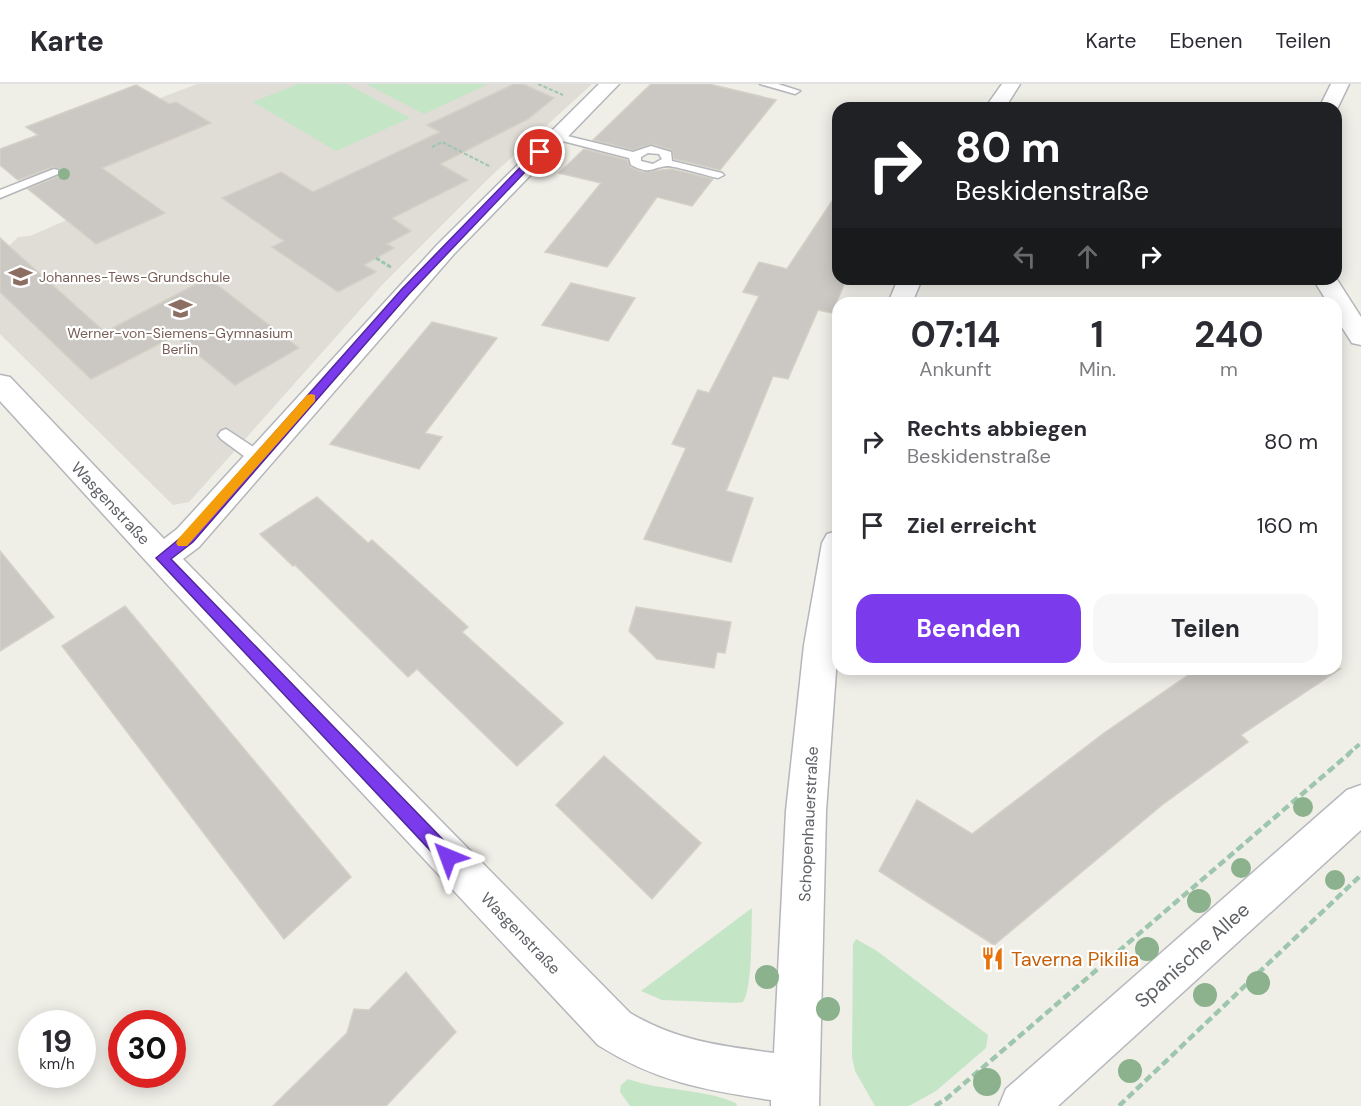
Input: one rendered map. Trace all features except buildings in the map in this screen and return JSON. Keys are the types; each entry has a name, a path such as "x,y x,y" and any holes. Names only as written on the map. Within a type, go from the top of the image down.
{"street":[{"path":"162,558 188,538 404,292 555,136 610,84"},
{"path":"999,102 1011,84"},
{"path":"1332,102 1340,84"},
{"path":"1342,306 1361,337"},
{"name":"Wasgenstraße","path":"0,384 162,558 614,1029 645,1048 796,1093"},
{"name":"Schopenhauerstraße","path":"796,1093 806,811 821,645 832,579"},
{"name":"Spanische Allee","path":"1023,1106 1361,804"}],"lane":[{"path":"765,84 795,91"},
{"path":"555,136 635,156 645,150 662,151 667,154 667,163"},
{"path":"635,156 636,163 645,167 667,163 718,176"},
{"path":"0,194 54,172"},
{"path":"226,435 258,458"}],"path":[{"path":"538,84 565,96"},
{"path":"432,147 442,142 498,171"},
{"path":"935,1106 996,1057 1361,743"},
{"path":"1119,1106 1361,875"}],"shaded area":[{"name":"Werner-von-Siemens-Gymnasium Berlin","path":"197,84 592,84 489,178 382,285 189,502 173,505 0,334 0,249 10,245 18,237 30,236 67,220 0,166 0,159"}],"green space":[{"path":"298,84 347,84 410,118 336,151 253,102"},
{"path":"366,84 488,84 424,114"},
{"path":"752,908 750,971 743,1002 662,1000 641,991"},
{"path":"856,939 877,951 988,1035 986,1048 936,1091 909,1106 875,1106 855,1071 852,1057 853,944"},
{"path":"628,1079 723,1098 736,1103 737,1106 630,1106 620,1092 621,1085"}],"slow traffic":[{"path":"182,543 311,398"}],"place":[{"name":"Johannes-Tews-Grundschule","path":"21,277"},
{"name":"Werner-von-Siemens-Gymnasium Berlin","path":"180,309"},
{"name":"Taverna Pikilia","path":"993,959"}],"route":[{"path":"448,857 162,558 188,538 404,292 540,152"}]}
